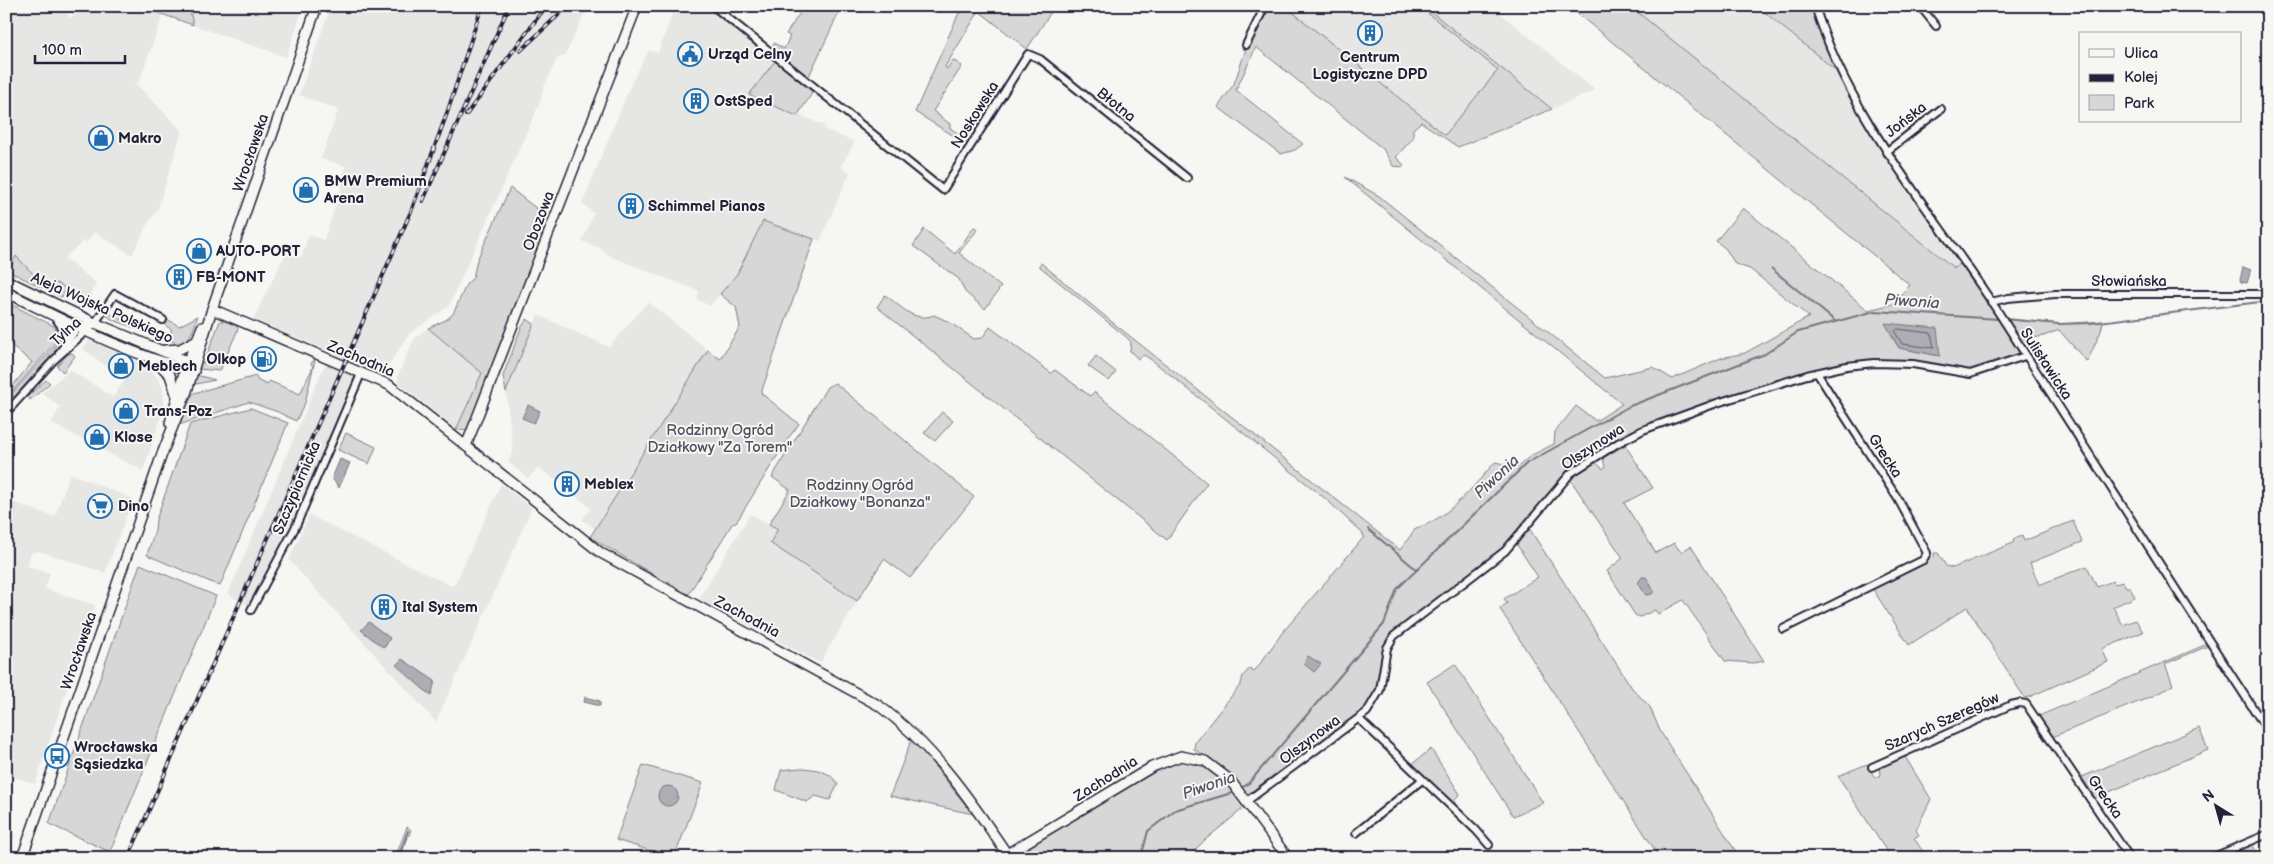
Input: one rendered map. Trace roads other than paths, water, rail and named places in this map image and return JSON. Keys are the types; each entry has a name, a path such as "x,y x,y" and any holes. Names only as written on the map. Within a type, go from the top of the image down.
{"street":[{"name":"Wrocławska","path":"162,454 176,394 212,309 317,6"},
{"name":"Obozowa","path":"466,446 637,6"},
{"name":"Noskowska","path":"713,6 943,190 1028,54"},
{"path":"1246,45 1265,6"},
{"name":"Sulisławicka","path":"1815,6 1835,56 1886,152 1991,302 2091,454 2268,731"},
{"path":"1920,6 1936,26"},
{"name":"Błotna","path":"1028,54 1040,59 1187,178"},
{"name":"Jońska","path":"1886,152 1941,109"},
{"name":"Aleja Wojska Polskiego","path":"6,280 95,323 162,349 189,367"},
{"name":"Aleja Wojska Polskiego","path":"6,292 82,329 151,358 189,367"},
{"name":"Tylna","path":"54,360 65,343 82,329 95,323 115,294 163,320"},
{"name":"Słowiańska","path":"1991,302 2008,298 2062,294 2268,294"},
{"name":"Wrocławska","path":"22,858 162,454 189,367 195,341 212,309"},
{"name":"Zachodnia","path":"212,309 395,388 601,552 842,683 892,715 919,738 945,768 1008,856 1152,767 1173,758 1188,756 1205,761 1222,772 1238,790 1288,858"},
{"path":"54,316 63,328 65,343"},
{"name":"Tylna","path":"6,413 82,329"},
{"path":"162,349 180,349 195,341"},
{"name":"Olszynowa","path":"1246,801 1360,719 1377,698 1382,682 1387,648 1394,636 1505,551 1560,484 1576,469 1618,443 1650,427 1706,407 1817,373 1863,364 1897,363 1924,365 1970,374 2025,356"},
{"path":"151,358 170,375 176,394"},
{"name":"Grecka","path":"1783,628 1917,563 1926,556 1926,547 1908,516 1817,373"},
{"name":"Szczypiornicka","path":"251,610 296,526 361,374"},
{"name":"Grecka","path":"2023,703 2032,710 2130,858"},
{"name":"Szarych Szeregów","path":"1872,766 2011,705 2023,703"},
{"path":"1360,719 1476,830 1489,845"},
{"path":"1356,833 1422,780"},
{"path":"2211,858 2268,834"}],"water":[{"path":"2243,267 2251,270 2247,283 2240,280"},
{"path":"1885,323 1937,328 1940,356 1899,348"},
{"path":"528,405 540,411 534,423 522,418"},
{"path":"340,459 350,463 339,488 332,478"},
{"path":"1642,577 1646,577 1654,591 1652,594 1646,595 1638,583"},
{"path":"369,622 390,638 385,647 361,630"},
{"path":"1308,656 1321,664 1314,672 1304,664"},
{"path":"402,659 435,681 431,696 396,665"},
{"path":"585,697 600,701 600,706 584,702"},
{"path":"668,786 675,789 678,796 675,803 668,806 661,803 658,796 661,789"}],"waterway":[{"path":"1772,269 1835,321"},
{"name":"Piwonia","path":"2006,319 2059,324 2091,323 2268,301"},
{"name":"Piwonia","path":"1239,789 1248,784 1384,624 1397,589 1527,463 1630,406 1765,354 1798,332 1875,311 1998,319"},
{"path":"1368,529 1417,570"},
{"name":"Piwonia","path":"1141,858 1148,831 1175,810 1235,792"},
{"path":"398,858 408,831"}],"railway":[{"path":"128,858 412,209 447,113 482,6"},
{"path":"423,201 509,6"},
{"path":"466,115 546,6"},
{"path":"520,51 568,6"}],"place":[{"name":"Centrum Logistyczne DPD","path":"1370,33"},
{"name":"Urząd Celny","path":"690,54"},
{"name":"OstSped","path":"696,101"},
{"name":"Makro","path":"101,138"},
{"name":"BMW Premium Arena","path":"306,190"},
{"name":"Schimmel Pianos","path":"631,206"},
{"name":"AUTO-PORT","path":"199,251"},
{"name":"FB-MONT","path":"179,277"},
{"name":"Olkop","path":"264,359"},
{"name":"Meblech","path":"121,366"},
{"name":"Trans-Poz","path":"126,411"},
{"name":"Klose","path":"97,437"},
{"name":"Meblex","path":"567,484"},
{"name":"Dino","path":"100,506"},
{"name":"Ital System","path":"384,607"},
{"name":"Wrocławska Sąsiedzka","path":"57,756"}],"park label":[{"name":"Rodzinny Ogród Działkowy \"Za Torem\"","path":"720,438"},
{"name":"Rodzinny Ogród Działkowy \"Bonanza\"","path":"860,494"}]}
